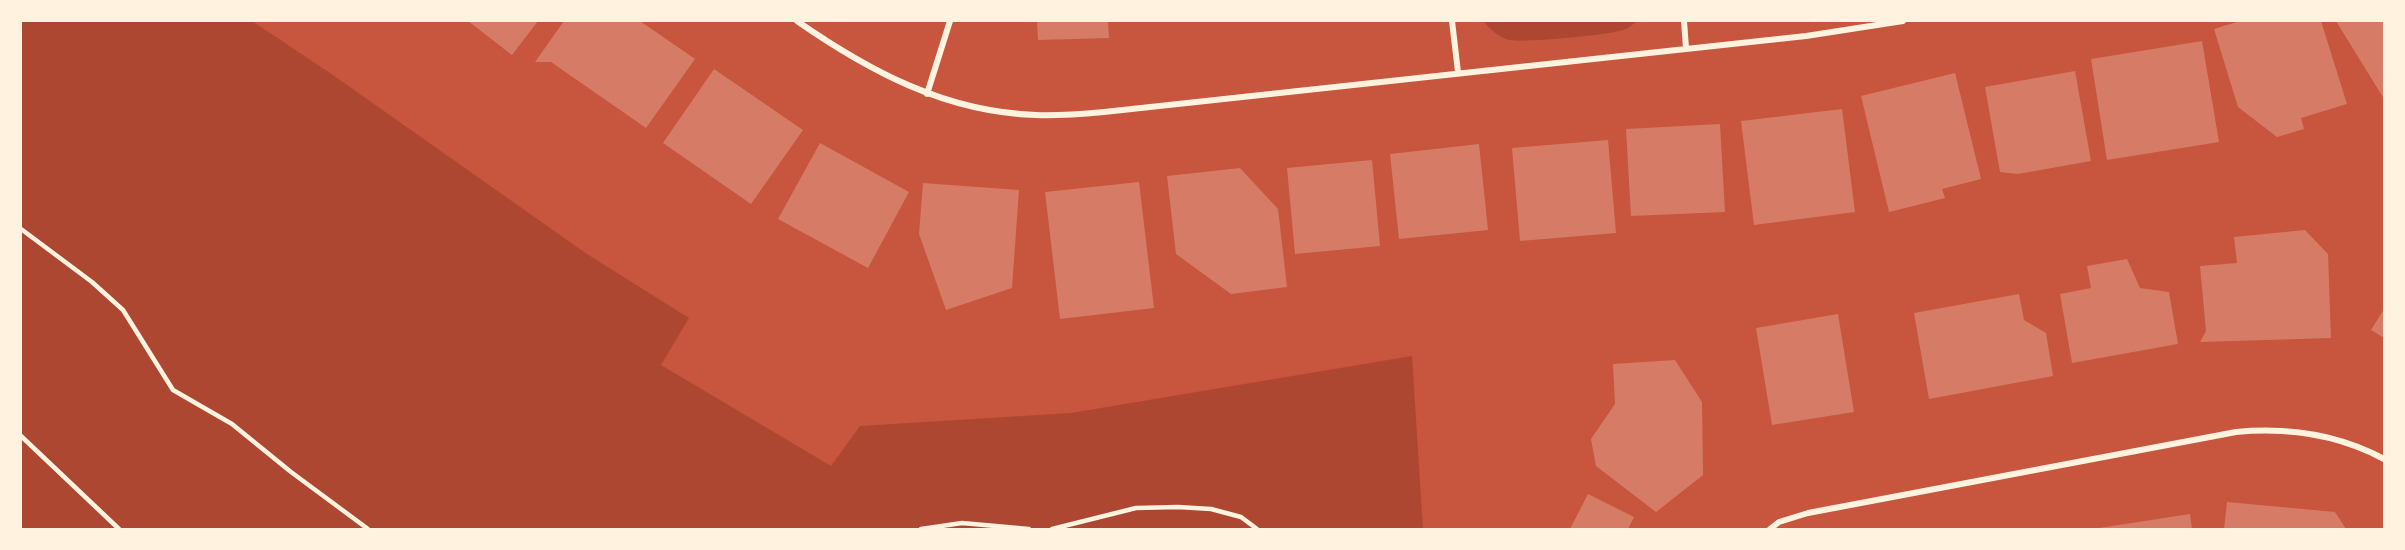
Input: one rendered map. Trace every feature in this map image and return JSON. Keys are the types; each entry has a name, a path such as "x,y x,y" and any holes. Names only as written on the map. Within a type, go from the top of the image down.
{"street":[{"path":"797,21 840,51 927,94 979,109 1037,116 1104,112 1806,36 1903,21"},
{"path":"927,94 950,21"},
{"path":"1452,21 1458,72"},
{"path":"1683,21 1686,48"},
{"path":"1770,529 1779,522 1808,513 2236,432 2263,430 2315,433 2343,441 2384,459"}],"lane":[{"path":"21,229 92,282 123,310 173,390 232,424 291,472 368,529"},
{"path":"21,436 119,529"},
{"path":"1052,529 1136,508 1178,507 1211,509 1241,517 1257,529"},
{"path":"921,529 928,526 962,523 1029,529"}],"shaded area":[{"path":"21,21 252,21 330,73 587,254 689,318 661,365 831,466 860,426 1071,413 1412,356 1423,529 21,529"},
{"path":"1483,21 1638,21 1626,29 1604,34 1517,41 1502,37"}],"building":[{"path":"468,21 538,21 512,55"},
{"path":"564,21 640,21 695,59 646,128 551,62 535,62"},
{"path":"1037,21 1108,21 1109,38 1038,40"},
{"path":"2240,21 2321,21 2347,104 2301,118 2304,129 2277,137 2238,107 2214,29"},
{"path":"2336,21 2384,21 2384,99"},
{"path":"2202,41 2219,142 2107,160 2091,59"},
{"path":"714,69 803,130 751,204 663,143"},
{"path":"2075,71 2091,161 2018,174 2000,172 1985,87"},
{"path":"1955,73 1981,179 1942,189 1945,198 1889,212 1861,96"},
{"path":"1842,109 1855,212 1754,225 1741,121"},
{"path":"1720,124 1725,212 1631,216 1626,129"},
{"path":"1608,140 1616,233 1520,241 1512,148"},
{"path":"820,143 909,192 868,268 778,219"},
{"path":"1479,144 1488,230 1399,239 1390,154"},
{"path":"1372,160 1380,246 1295,254 1287,168"},
{"path":"1240,168 1278,209 1287,287 1231,294 1176,254 1167,176"},
{"path":"1139,182 1154,308 1060,319 1045,192"},
{"path":"923,183 1019,190 1012,288 946,310 919,234"},
{"path":"2305,230 2328,254 2331,338 2200,342 2206,331 2200,266 2237,263 2234,237"},
{"path":"2127,259 2140,288 2169,292 2178,344 2072,363 2060,294 2091,288 2087,266"},
{"path":"2019,294 2024,320 2046,333 2053,376 1929,399 1914,313"},
{"path":"2384,309 2384,338 2371,330"},
{"path":"1838,314 1854,412 1772,425 1756,328"},
{"path":"1675,360 1702,402 1703,475 1656,512 1596,466 1591,439 1615,404 1613,364"},
{"path":"1588,494 1634,517 1628,529 1570,529"},
{"path":"2227,502 2335,512 2346,529 2224,529"},
{"path":"2190,514 2192,529 2099,529 2099,528"}]}
